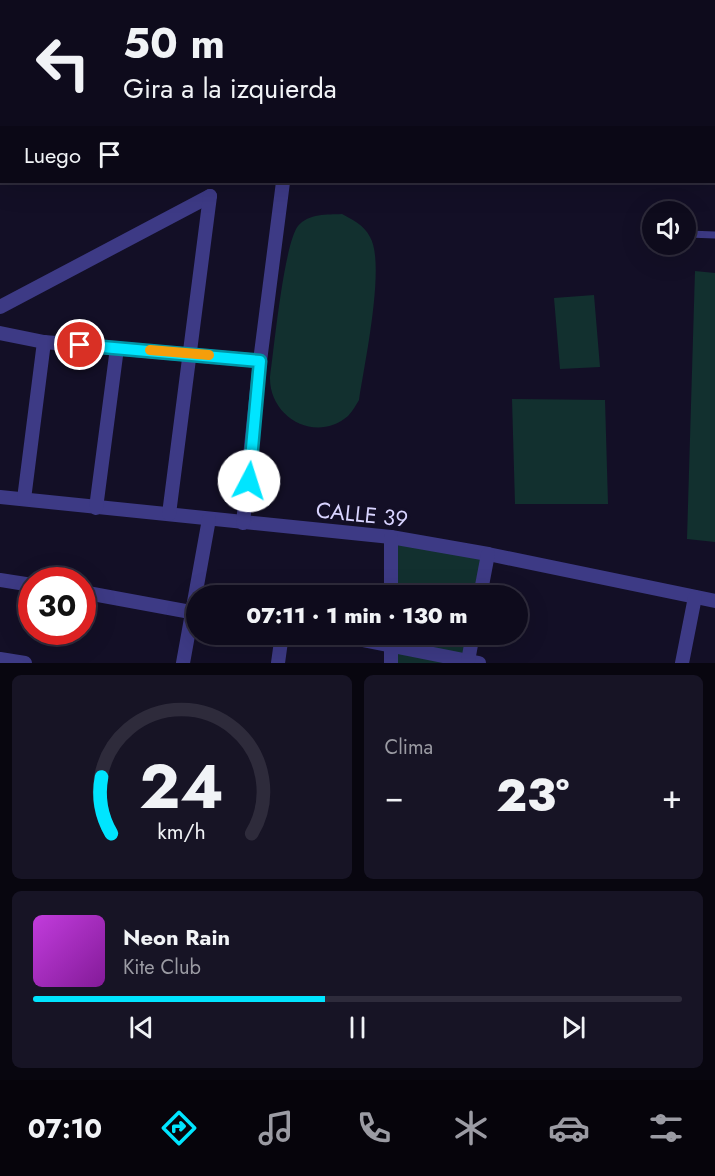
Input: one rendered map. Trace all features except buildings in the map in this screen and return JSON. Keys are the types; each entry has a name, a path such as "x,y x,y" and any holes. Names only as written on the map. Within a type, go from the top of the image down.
{"street":[{"path":"243,523 260,361 283,183"},
{"path":"0,307 210,196 169,514"},
{"path":"0,333 44,342 190,353 260,361"},
{"path":"24,499 44,342"},
{"path":"96,508 117,348"},
{"name":"CALLE 39","path":"0,497 391,537 488,554 715,601"},
{"path":"198,585 209,519"},
{"path":"391,537 391,585"},
{"path":"482,585 488,554"},
{"path":"0,580 18,583"},
{"path":"96,594 186,611"},
{"path":"682,663 695,597"},
{"path":"183,663 187,645"},
{"path":"278,663 280,645"},
{"path":"391,645 391,663"},
{"path":"410,645 473,662 473,645"},
{"path":"0,659 25,663"}],"lane":[{"path":"696,234 715,235"}],"green space":[{"path":"342,214 365,229 374,250 375,291 369,341 359,400 348,416 335,424 309,427 296,422 286,414 277,404 272,391 270,377 280,298 288,253 298,226 313,217"},
{"path":"695,271 715,273 715,542 687,539"},
{"path":"594,295 600,367 560,369 554,298"},
{"path":"512,399 605,400 608,504 515,504"},
{"path":"391,537 488,554 482,585 391,585"},
{"path":"391,645 471,645 468,663 391,663"}],"slow traffic":[{"path":"150,350 209,355"}],"route":[{"path":"80,345 260,361 249,481"}]}
